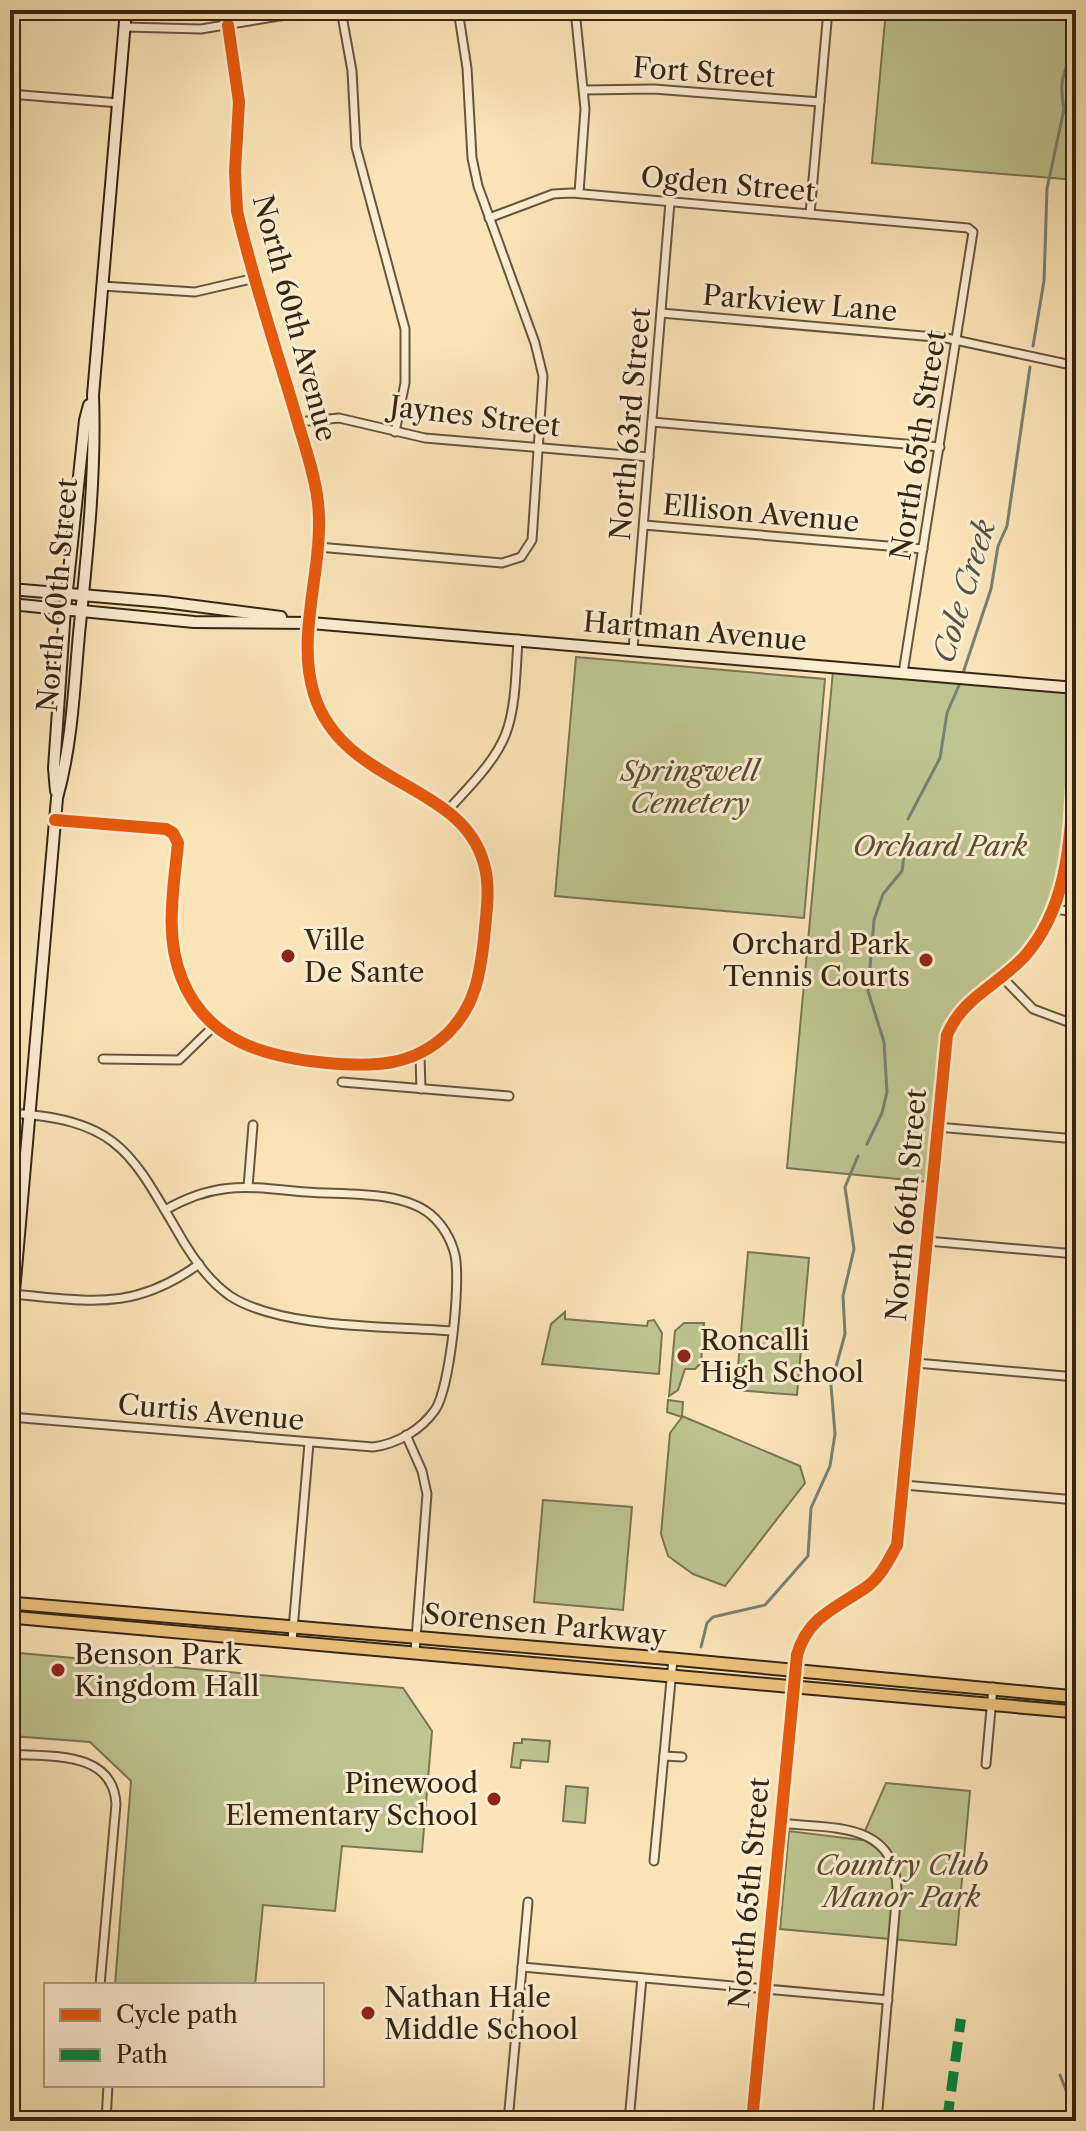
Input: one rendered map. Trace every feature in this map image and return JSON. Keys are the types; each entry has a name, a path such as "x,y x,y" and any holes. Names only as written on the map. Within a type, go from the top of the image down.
{"main road":[{"name":"North 60th Street","path":"10,1338 57,798 65,768 82,610 94,439 93,395 126,10"},
{"name":"North 60th Street","path":"57,798 54,768 65,609 85,420 93,395"},
{"name":"Hartman Avenue","path":"10,589 249,611 311,623"},
{"name":"Hartman Avenue","path":"10,604 194,622 311,623 518,639 1076,688"},
{"name":"Sorensen Parkway","path":"10,1603 993,1687 1076,1697"},
{"name":"Sorensen Parkway","path":"10,1617 992,1702 1076,1712"}],"street":[{"path":"125,27 180,30 316,10"},
{"path":"341,10 352,71 356,147 405,329 405,383 395,432"},
{"path":"318,547 502,563 524,555 532,540 544,394 540,361 489,218 472,158 467,68 458,10"},
{"path":"575,10 584,90 579,193"},
{"path":"810,214 828,10"},
{"name":"North 60th Avenue","path":"228,25 239,102 235,196 255,278 316,490 318,547 311,623 311,681 319,708 332,731 363,761 447,811 474,840 485,866 488,888 481,965 475,990 462,1016 442,1039 420,1056"},
{"name":"Fort Street","path":"584,90 654,89 820,102"},
{"path":"10,94 119,103"},
{"name":"Ogden Street","path":"489,218 553,194 579,193 968,228"},
{"name":"North 63rd Street","path":"633,649 670,202"},
{"name":"North 65th Street","path":"903,673 975,239 968,228"},
{"path":"102,286 195,292 255,278"},
{"name":"Parkview Lane","path":"661,313 958,339 1076,366"},
{"name":"Jaynes Street","path":"297,422 339,418 425,438 649,457"},
{"path":"652,422 940,447"},
{"name":"Ellison Avenue","path":"644,525 923,549"},
{"path":"1076,638 1073,680 1076,688"},
{"path":"447,811 490,766 506,740 515,706 518,639"},
{"name":"North 66th Street","path":"795,1670 802,1640 817,1619 867,1586 882,1571 897,1545 945,1045 953,1021 969,1000 1002,977 1032,947 1054,909 1066,863 1074,802 1076,746"},
{"path":"55,820 166,829 173,833 178,843 172,921 176,962 191,996 215,1025 253,1050 291,1060 372,1066 420,1056 421,1089"},
{"path":"1054,909 1076,912"},
{"path":"1002,977 1033,1009 1076,1025"},
{"path":"103,1059 179,1060 215,1025"},
{"path":"342,1082 509,1096"},
{"path":"10,1113 75,1121 112,1139 137,1164 199,1264 229,1295 266,1313 452,1331"},
{"path":"248,1187 253,1125"},
{"path":"937,1127 1076,1139"},
{"path":"165,1210 207,1189 248,1187 399,1200 421,1208 439,1223 452,1243 456,1263 452,1331 441,1399 426,1420 406,1435 422,1471 427,1494 415,1652"},
{"path":"927,1241 1076,1254"},
{"path":"12,1294 126,1300 164,1287 199,1264"},
{"path":"916,1363 1076,1377"},
{"name":"Curtis Avenue","path":"10,1417 373,1447 406,1435"},
{"path":"292,1641 309,1443"},
{"path":"904,1485 1076,1500"},
{"path":"654,1861 673,1659"},
{"name":"North 65th Street","path":"752,2121 795,1670"},
{"path":"986,1764 993,1687"},
{"path":"10,1754 87,1761 105,1773 113,1787 116,1804 100,1983"},
{"path":"664,1756 682,1757"},
{"path":"779,1823 858,1832 875,1841 889,1855 897,1890 877,2121"},
{"path":"508,2121 528,1902"},
{"path":"522,1967 888,2000"},
{"path":"629,2121 642,1978"},
{"path":"106,2121 108,2087"}],"green space":[{"path":"886,10 1076,10 1076,180 872,163"},
{"name":"Springwell Cemetery","path":"576,657 825,679 804,918 555,896"},
{"name":"Orchard Park","path":"833,671 1070,692 1076,701 1068,828 1055,891 1044,920 1029,945 1005,970 967,1000 947,1026 940,1043 928,1182 787,1168"},
{"path":"748,1252 809,1258 797,1395 736,1390"},
{"path":"565,1312 565,1319 647,1326 648,1321 654,1320 662,1333 659,1374 542,1364 551,1324"},
{"path":"684,1323 704,1323 701,1363 695,1369 685,1369 678,1390 669,1396 675,1331"},
{"path":"668,1400 683,1402 682,1416 800,1466 805,1483 725,1586 693,1574 668,1556 661,1534 670,1433 682,1417 667,1412"},
{"path":"543,1500 632,1507 623,1610 534,1602"},
{"path":"19,1653 403,1688 432,1731 422,1852 342,1846 335,1911 263,1905 255,1983 115,1983 131,1781 90,1742 12,1736"},
{"path":"522,1739 550,1741 548,1762 521,1760 520,1768 511,1767 514,1743 522,1743"},
{"name":"Country Club Manor Park","path":"886,1783 970,1791 956,1945 780,1929 789,1831 861,1840"},
{"path":"566,1786 588,1788 585,1823 563,1821"}],"waterway":[{"name":"Cole Creek","path":"1033,346 1044,281 1047,189 1064,109 1062,80 1076,54"},
{"name":"Cole Creek","path":"962,676 991,589 998,546 1007,526 1030,367"},
{"name":"Cole Creek","path":"908,819 940,758 947,713 960,683"},
{"name":"Cole Creek","path":"867,1144 882,1113 887,1092 884,1042 868,991 874,920 883,894 902,871 907,833"},
{"name":"Cole Creek","path":"701,1647 707,1623 713,1617 765,1605 808,1556 811,1508 830,1466 835,1434 831,1385 845,1334 843,1296 854,1249 845,1187 858,1156"},
{"path":"1060,2075 1072,2105"}],"marked path":[{"path":"947,2121 961,2019"}],"cycle path":[{"path":"55,820 166,829 173,833 178,843 172,911 176,963 193,1000 207,1018 241,1042 304,1060 360,1065 392,1062 421,1053 435,1044 457,1023 470,1001 480,965 488,892 484,864 472,837 452,816 428,798 375,767 350,748 329,725 314,694 308,647 318,551 318,503 309,459 237,211 235,171 239,102 228,25"},
{"path":"752,2121 797,1655 816,1622 873,1582 897,1545 947,1035 971,1001 1024,957 1041,935 1053,910 1067,857 1076,746"}],"place":[{"name":"Ville De Sante","path":"288,956"},
{"name":"Orchard Park Tennis Courts","path":"926,960"},
{"name":"Roncalli High School","path":"684,1356"},
{"name":"Benson Park Kingdom Hall","path":"58,1670"},
{"name":"Pinewood Elementary School","path":"494,1799"},
{"name":"Nathan Hale Middle School","path":"368,2013"}]}
